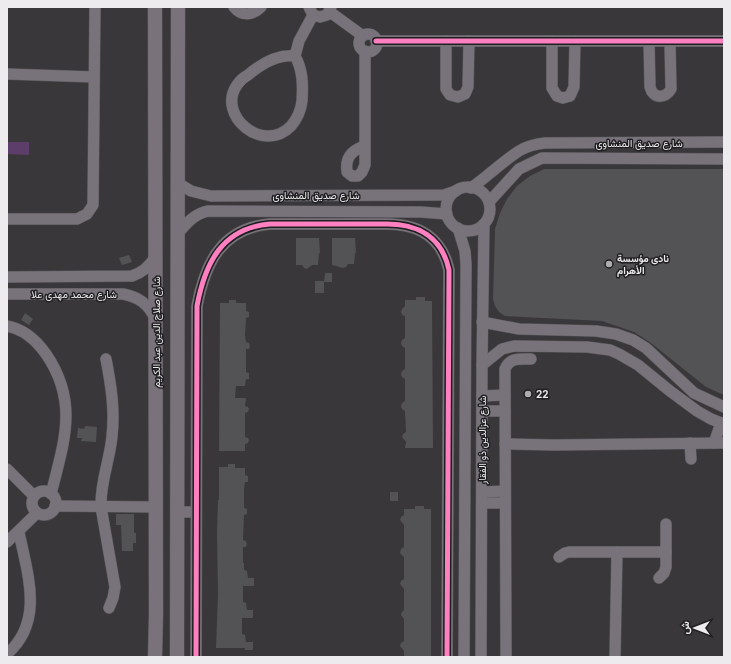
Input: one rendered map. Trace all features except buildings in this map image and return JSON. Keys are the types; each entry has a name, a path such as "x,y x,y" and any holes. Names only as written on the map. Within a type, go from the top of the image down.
{"main road":[{"path":"177,657 178,7"},
{"name":"شارع صلاح الدين عبد الكريم","path":"154,9 156,507 155,657"},
{"path":"155,282 178,281"},
{"path":"156,615 177,616"}],"street":[{"path":"7,219 77,219 91,210 94,200 95,7"},
{"path":"234,7 241,13 246,14 252,14 261,7"},
{"path":"295,56 281,56 260,66 237,85 233,94 232,104 240,123 248,130 257,135 277,135 287,130 294,123 299,114 302,94 302,73 295,56 311,11 316,17 324,17 330,10 363,36"},
{"path":"364,146 365,51 361,48 359,43 365,34 371,35 376,41 375,47 374,49 365,51"},
{"path":"376,41 724,41"},
{"path":"446,41 446,89 450,95 458,97 465,94 467,91 469,41"},
{"path":"552,41 552,88 554,94 563,98 570,96 574,87 575,41"},
{"path":"650,42 650,87 653,94 660,97 667,95 671,89 670,42"},
{"path":"7,74 94,77"},
{"name":"شارع صديق المنشاوى","path":"471,188 519,151 536,144 724,142"},
{"name":"شارع صديق المنشاوى","path":"489,202 519,169 542,158 724,159"},
{"name":"شارع صديق المنشاوى","path":"178,183 191,191 211,196 444,194 456,191"},
{"path":"463,188 471,188 478,190 485,195 489,202 490,213 484,224 479,228 472,231 464,231 453,225 447,214 447,206 450,197 456,191 463,188"},
{"path":"178,233 192,218 203,212 200,203 200,194"},
{"name":"شارع صديق المنشاوى","path":"203,212 421,212 447,214"},
{"path":"323,212 323,224"},
{"path":"196,657 198,306 202,284 209,265 213,257 234,235 266,225 395,224 412,227 426,233 436,242 445,255 449,278 447,657"},
{"name":"شارع عزالدين ذو الفقار","path":"481,657 482,322 484,224"},
{"name":"شارع عزالدين ذو الفقار","path":"458,228 465,251 466,280 464,657"},
{"name":"شارع محمد مهدى علا","path":"7,277 132,276 149,266 155,258"},
{"path":"466,280 484,280"},
{"name":"شارع محمد مهدى علا","path":"7,294 123,294 134,296 143,301 155,318"},
{"path":"482,322 519,329 596,331 616,334 633,340 646,348 694,393 724,407"},
{"path":"7,326 21,330 42,348 58,375 63,390 67,422 66,438 51,494"},
{"path":"482,365 502,349 514,346 587,347 610,350 629,359 684,402 722,424 719,443 554,445 505,444"},
{"path":"106,359 112,392 113,421 110,451 101,488 101,507 115,587 110,608"},
{"path":"506,657 505,369 510,361 515,359 531,359"},
{"path":"482,396 505,395"},
{"path":"482,411 505,411"},
{"path":"690,443 691,459"},
{"path":"464,448 482,448"},
{"path":"7,469 34,496"},
{"path":"41,491 51,494 55,500 55,506 51,512 48,514 37,513 32,505 34,496 41,491"},
{"path":"482,497 505,497"},
{"path":"55,506 156,507"},
{"path":"178,512 196,512"},
{"path":"7,542 37,513"},
{"path":"659,578 664,573 666,567 666,524"},
{"path":"7,654 21,636 27,623 31,607 31,589 19,532"},
{"path":"615,657 616,552"},
{"path":"559,557 565,553 666,552"},
{"path":"464,600 482,600"},
{"path":"464,633 481,633"}],"shaded area":[{"path":"7,142 29,142 29,155 7,154"}],"cycle path":[{"path":"376,41 724,41"},
{"path":"196,657 197,306 200,290 205,276 218,250 239,232 253,227 270,224 387,224 409,227 427,235 434,241 441,249 446,259 449,270 447,657"}],"place":[{"name":"نادى مؤسسة الأهرام","path":"609,264"},
{"name":"22","path":"528,394"}]}
